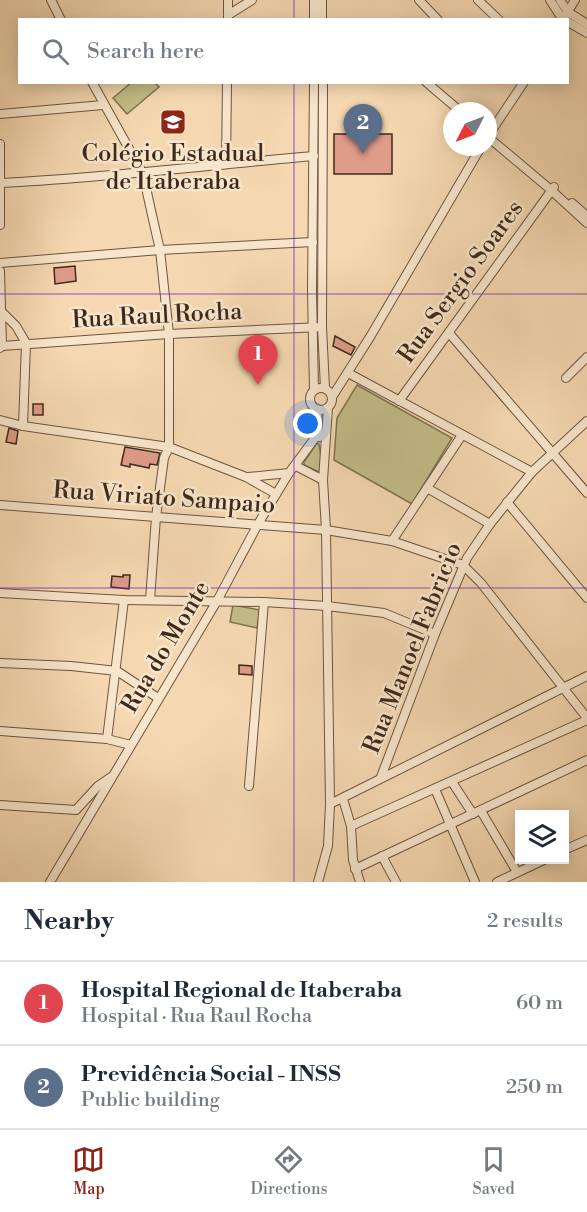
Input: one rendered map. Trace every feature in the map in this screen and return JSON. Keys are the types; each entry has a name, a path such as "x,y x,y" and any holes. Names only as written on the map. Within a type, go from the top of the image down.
{"street":[{"path":"51,0 59,18"},
{"path":"228,0 228,17"},
{"path":"228,17 252,0"},
{"path":"314,0 321,18"},
{"path":"315,18 322,0"},
{"path":"419,0 436,18"},
{"path":"478,0 497,18"},
{"path":"550,0 564,18"},
{"path":"560,0 564,18"},
{"path":"564,18 575,0"},
{"path":"569,19 587,24"},
{"path":"569,23 587,33"},
{"path":"93,84 143,174 159,250 169,334 169,447 164,458 156,516 150,600"},
{"path":"226,164 227,84"},
{"path":"315,84 312,291 314,390 310,400 316,409 318,434 324,453"},
{"path":"318,882 328,846 330,804 326,530 323,480 328,408 322,327 323,84"},
{"path":"428,84 449,102"},
{"path":"497,122 523,84"},
{"path":"0,114 104,105"},
{"path":"497,142 587,216"},
{"path":"0,144 0,225"},
{"path":"314,390 328,392 342,384 477,156"},
{"path":"1,178 143,174 226,164 314,160 324,165"},
{"path":"553,188 587,223"},
{"name":"Rua Sergio Soares","path":"399,401 553,188"},
{"path":"0,263 159,250 313,242"},
{"path":"0,271 1,347"},
{"path":"312,291 323,291"},
{"path":"1,305 26,343 24,426"},
{"name":"Rua Raul Rocha","path":"1,347 26,343 169,334 322,327"},
{"path":"449,333 587,493"},
{"path":"313,358 323,357"},
{"path":"566,378 587,357"},
{"path":"348,372 532,472"},
{"path":"316,409 328,408"},
{"path":"0,420 24,426 169,447 246,477 276,494"},
{"name":"Rua Manoel Fabricio","path":"381,777 435,633 464,565 490,524 532,472 587,421"},
{"name":"Rua do Monte","path":"50,882 217,601 258,524 289,473 318,434"},
{"path":"393,541 462,435"},
{"path":"296,466 323,480"},
{"path":"246,477 289,473"},
{"path":"428,488 490,524"},
{"path":"507,502 587,598"},
{"name":"Rua Viriato Sampaio","path":"0,505 326,530 393,541 464,565"},
{"path":"351,826 587,719 481,583 464,565"},
{"path":"0,593 124,600 264,602 327,606 384,613 435,633"},
{"path":"107,739 124,600"},
{"path":"249,786 264,602"},
{"path":"0,663 71,666 117,671 158,698"},
{"path":"330,804 587,676"},
{"path":"0,731 107,739 131,745"},
{"path":"355,869 587,760"},
{"path":"0,805 76,810 98,786 113,775"},
{"path":"452,782 477,813 517,872"},
{"path":"435,789 475,882"},
{"path":"343,799 351,826 351,848 360,882"},
{"path":"569,848 587,840"},
{"path":"382,856 396,882"},
{"path":"497,882 535,864"}],"shaded area":[{"path":"130,84 156,84 159,87 127,114 113,98"},
{"path":"357,385 452,438 412,504 334,460 337,418"},
{"path":"317,443 323,471 321,473 304,465"},
{"path":"233,605 260,610 257,628 230,622"}],"building":[{"path":"334,134 392,134 392,174 334,174"},
{"path":"75,266 76,281 55,284 54,268"},
{"path":"335,336 355,347 351,355 333,346"},
{"path":"33,404 43,404 43,415 33,415"},
{"path":"9,428 18,431 16,444 6,442"},
{"path":"125,447 160,453 157,465 150,464 149,468 130,464 130,467 121,465"},
{"path":"123,575 130,575 129,589 111,587 112,576 123,577"},
{"path":"239,665 252,666 252,675 239,674"}],"place":[{"name":"Colégio Estadual de Itaberaba","path":"173,122"},
{"name":"Previdência Social - INSS","path":"363,154"},
{"name":"Hospital Regional de Itaberaba","path":"258,385"}]}
